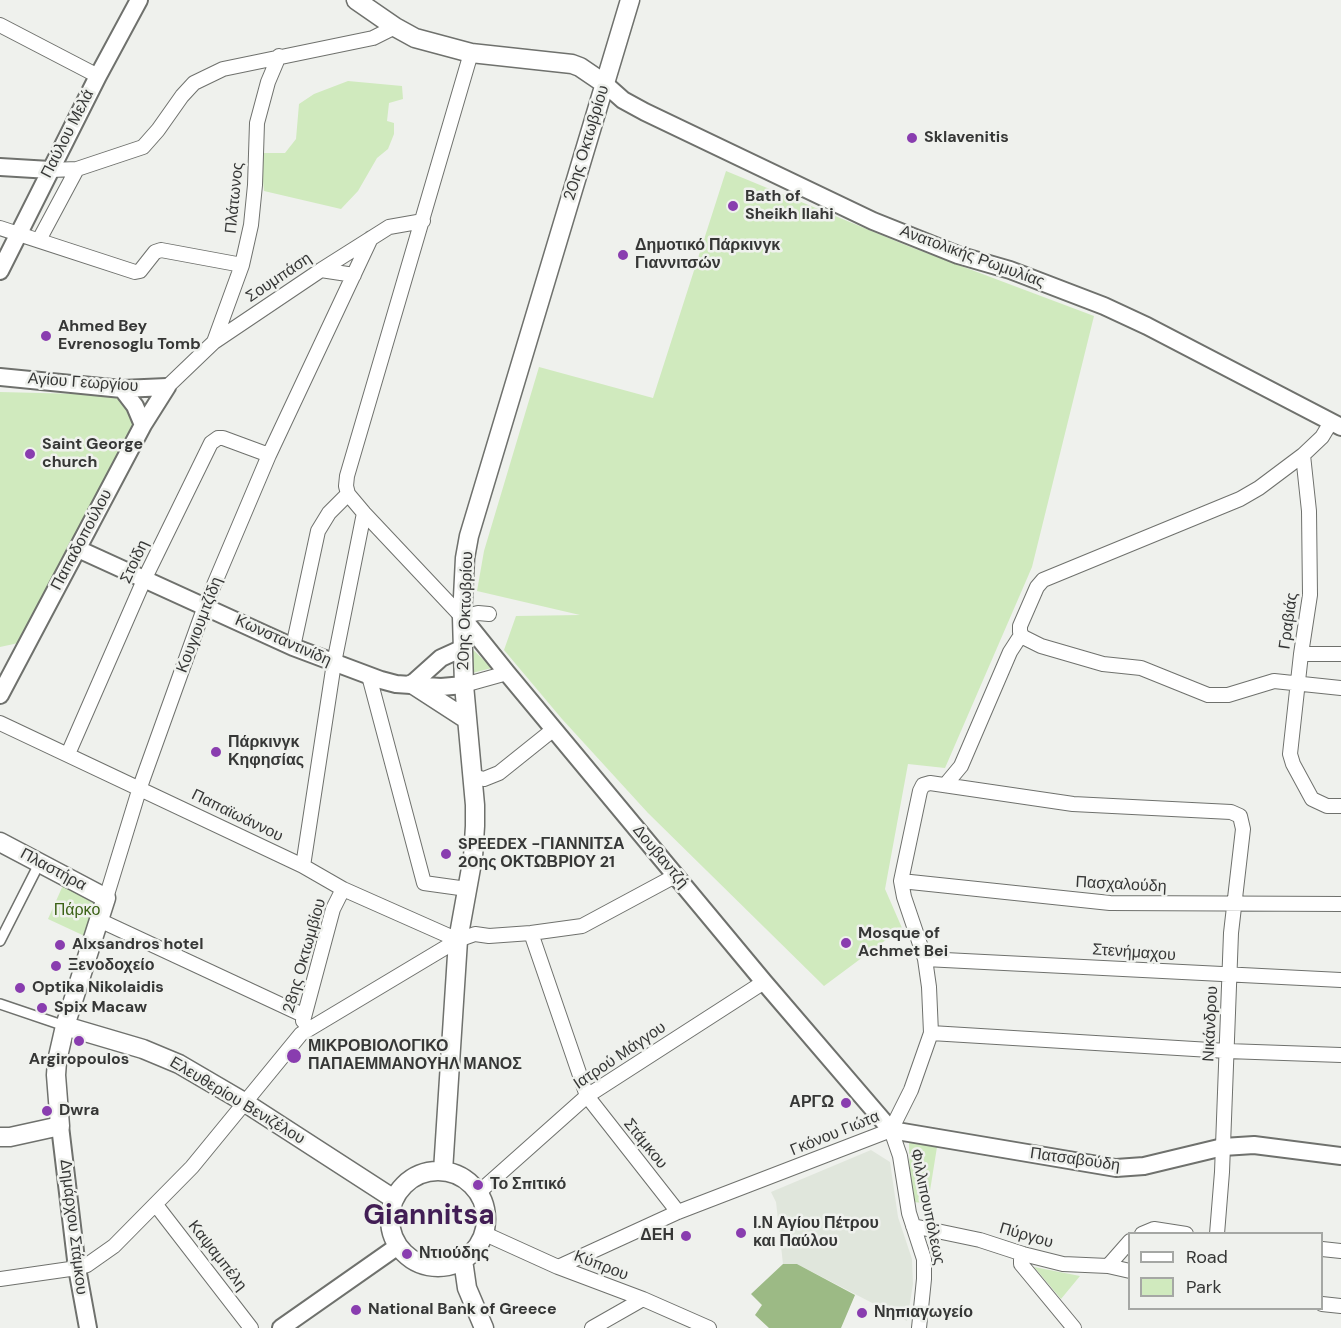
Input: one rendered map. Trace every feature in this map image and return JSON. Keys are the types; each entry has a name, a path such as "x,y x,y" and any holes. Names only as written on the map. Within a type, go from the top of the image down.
{"main road":[{"path":"356,0 415,38 471,53 572,64 605,84"},
{"name":"20ης Οκτωβρίου","path":"443,1171 458,940 473,857 475,826 464,685 462,616 465,558 477,506 630,0"},
{"path":"412,684 466,719"},
{"name":"Πλαστήρα","path":"0,842 106,898"},
{"name":"Κουγιουμτζίδη","path":"60,1126 56,1075 65,1026 106,898"},
{"name":"Ελευθερίου Βενιζέλου","path":"65,1026 143,1049 179,1064 244,1102 394,1199"},
{"path":"0,1137 10,1137 60,1126"},
{"path":"443,1171 466,1180 478,1193 485,1212 483,1233 475,1249 462,1260 453,1264 432,1266 412,1259 398,1246 390,1223 394,1199 410,1181 431,1172 443,1171"},
{"path":"462,1260 467,1288 484,1328"}],"street":[{"name":"Παύλου Μελά","path":"0,271 139,0"},
{"path":"0,25 98,76"},
{"path":"0,167 77,169 142,147 158,130 182,96 194,83 208,75 279,56 373,38 395,27"},
{"path":"471,53 347,476 348,494 462,616 478,613 489,614"},
{"name":"Πλάτωνος","path":"214,342 242,265 251,225 257,123 268,82 279,56"},
{"name":"Ανατολικής Ρωμυλίας","path":"605,84 623,100 645,112 873,221 952,252 1010,270 1104,306 1336,424"},
{"path":"39,240 77,169"},
{"name":"Σουμπάση","path":"166,387 214,342 321,270 389,227 423,220"},
{"path":"0,228 135,273 140,271 155,252 161,250 242,265"},
{"name":"Κουγιουμτζίδη","path":"106,898 140,787 205,606 269,455 371,238"},
{"path":"321,270 354,276"},
{"name":"Αγίου Γεωργίου","path":"0,377 122,389 166,387"},
{"name":"Παπαδοπούλου","path":"2,685 78,549 143,425 166,387"},
{"path":"122,389 135,406 143,425"},
{"path":"1336,424 1303,455 1259,488 1240,499 1043,580 1037,587 1020,626 1022,635 1041,646 1103,664 1141,668 1208,695 1228,695 1267,682 1341,688"},
{"name":"Στοίδη","path":"68,754 144,580 214,440 223,438 269,455"},
{"name":"Γραβιάς","path":"1303,455 1309,511 1311,575 1309,612 1289,743 1293,764 1312,799 1327,807 1341,806"},
{"path":"293,647 318,531 329,513 348,494"},
{"path":"303,866 334,663 364,513"},
{"name":"Κωνσταντινίδη","path":"78,549 293,647 369,676 396,684 441,687 464,685"},
{"name":"Δουβαντζή","path":"462,616 675,876 891,1130"},
{"path":"946,784 961,766 1012,648 1022,635"},
{"path":"412,684 441,658 463,648"},
{"path":"1301,654 1341,654"},
{"path":"464,685 507,673"},
{"path":"369,676 424,883 467,889"},
{"name":"Παπαϊωάννου","path":"0,723 140,787 303,866 343,889 458,940"},
{"path":"472,776 483,778 500,773 554,729"},
{"name":"Γκόνου Γιώτα","path":"558,1268 678,1212 891,1130 911,1090 931,1033 930,998 925,959 904,897 901,881 923,784 946,784"},
{"name":"Νικάνδρου","path":"946,784 1073,804 1231,812 1240,816 1243,829 1231,933 1223,1147 1217,1232"},
{"path":"0,941 39,864"},
{"path":"0,1279 77,1268 87,1265 114,1246 192,1167 301,1034 458,940 475,934 489,936 531,933 582,926 675,876"},
{"name":"Πασχαλούδη","path":"901,881 1110,903 1341,904"},
{"name":"28ης Οκτωμβίου","path":"301,1034 303,1015 333,909 343,889"},
{"path":"99,920 303,1015"},
{"name":"Στάμκου","path":"531,933 587,1096 678,1212"},
{"name":"Στενήμαχου","path":"925,959 1341,980"},
{"name":"Ιατρού Μάγγου","path":"478,1193 587,1096 764,982"},
{"name":"Ελευθερίου Βενιζέλου","path":"0,1004 65,1026"},
{"path":"931,1033 1227,1051 1341,1055"},
{"name":"Δημάρχου Στάμκου","path":"60,1126 77,1268 88,1328"},
{"name":"Πατσαβούδη","path":"891,1130 1116,1168 1143,1167 1223,1147 1254,1145 1341,1156"},
{"name":"Φιλλιπουπόλεως","path":"891,1130 900,1156 909,1213 924,1266 919,1328"},
{"name":"Καψαμπέλη","path":"156,1205 252,1328"},
{"name":"Πύργου","path":"914,1226 980,1240 1021,1254 1063,1264 1108,1266 1128,1271"},
{"path":"1145,1232 1154,1229 1178,1232"},
{"name":"Κύπρου","path":"483,1233 558,1268 643,1299 709,1328"},
{"path":"1108,1266 1128,1243"},
{"path":"281,1328 398,1246"},
{"path":"1323,1249 1341,1251"},
{"path":"1021,1254 1021,1264 1074,1328"},
{"path":"592,1328 643,1299"},
{"path":"1323,1304 1341,1306"}],"shaded area":[{"path":"871,1150 890,1162 898,1217 912,1259 913,1284 907,1321 797,1264 783,1264 776,1202 771,1192"}],"green space":[{"path":"348,81 402,86 403,99 389,103 387,121 394,123 394,134 388,149 377,158 358,191 341,209 264,191 260,153 285,153 296,139 299,104 314,94"},
{"path":"726,171 908,246 1094,316 1032,567 945,768 908,764 885,889 902,928 824,986 648,813 562,719 504,650 516,616 580,615 477,591 484,551 539,367 653,398"},
{"path":"0,392 121,395 138,428 23,642 0,647"},
{"path":"466,643 492,668 468,674"},
{"name":"Πάρκο","path":"64,883 106,904 91,939 48,919"},
{"path":"909,1142 937,1147 928,1203 910,1202"},
{"path":"783,1264 797,1264 855,1295 841,1328 769,1328 755,1315 762,1305 751,1294"},
{"path":"1034,1267 1080,1276 1061,1299"}],"place":[{"name":"Sklavenitis","path":"912,138"},
{"name":"Bath of Sheikh Ilahi","path":"733,206"},
{"name":"Δημοτικό Πάρκινγκ Γιαννιτσών","path":"623,255"},
{"name":"Ahmed Bey Evrenosoglu Tomb","path":"46,336"},
{"name":"Saint George church","path":"30,454"},
{"name":"Πάρκινγκ Κηφησίας","path":"216,752"},
{"name":"SPEEDEX -ΓΙΑΝΝΙΤΣΑ 20ης ΟΚΤΩΒΡΙΟΥ 21","path":"446,854"},
{"name":"Mosque of Achmet Bei","path":"846,943"},
{"name":"Alxsandros hotel","path":"60,945"},
{"name":"Ξενοδοχείο","path":"56,966"},
{"name":"Optika Nikolaidis","path":"20,988"},
{"name":"Spix Macaw","path":"42,1008"},
{"name":"Argiropoulos","path":"79,1041"},
{"name":"ΜΙΚΡΟΒΙΟΛΟΓΙΚΟ ΠΑΠΑΕΜΜΑΝΟΥΗΛ ΜΑΝΟΣ","path":"294,1056"},
{"name":"ΑΡΓΩ","path":"846,1103"},
{"name":"Dwra","path":"47,1111"},
{"name":"Το Σπιτικό","path":"478,1185"},
{"name":"Ι.Ν Αγίου Πέτρου και Παύλου","path":"741,1233"},
{"name":"ΔΕΗ","path":"686,1236"},
{"name":"Ντιούδης","path":"407,1254"},
{"name":"National Bank of Greece","path":"356,1310"},
{"name":"Νηπιαγωγείο","path":"862,1313"}],"district":[{"name":"Giannitsa","path":"429,1217"}]}
